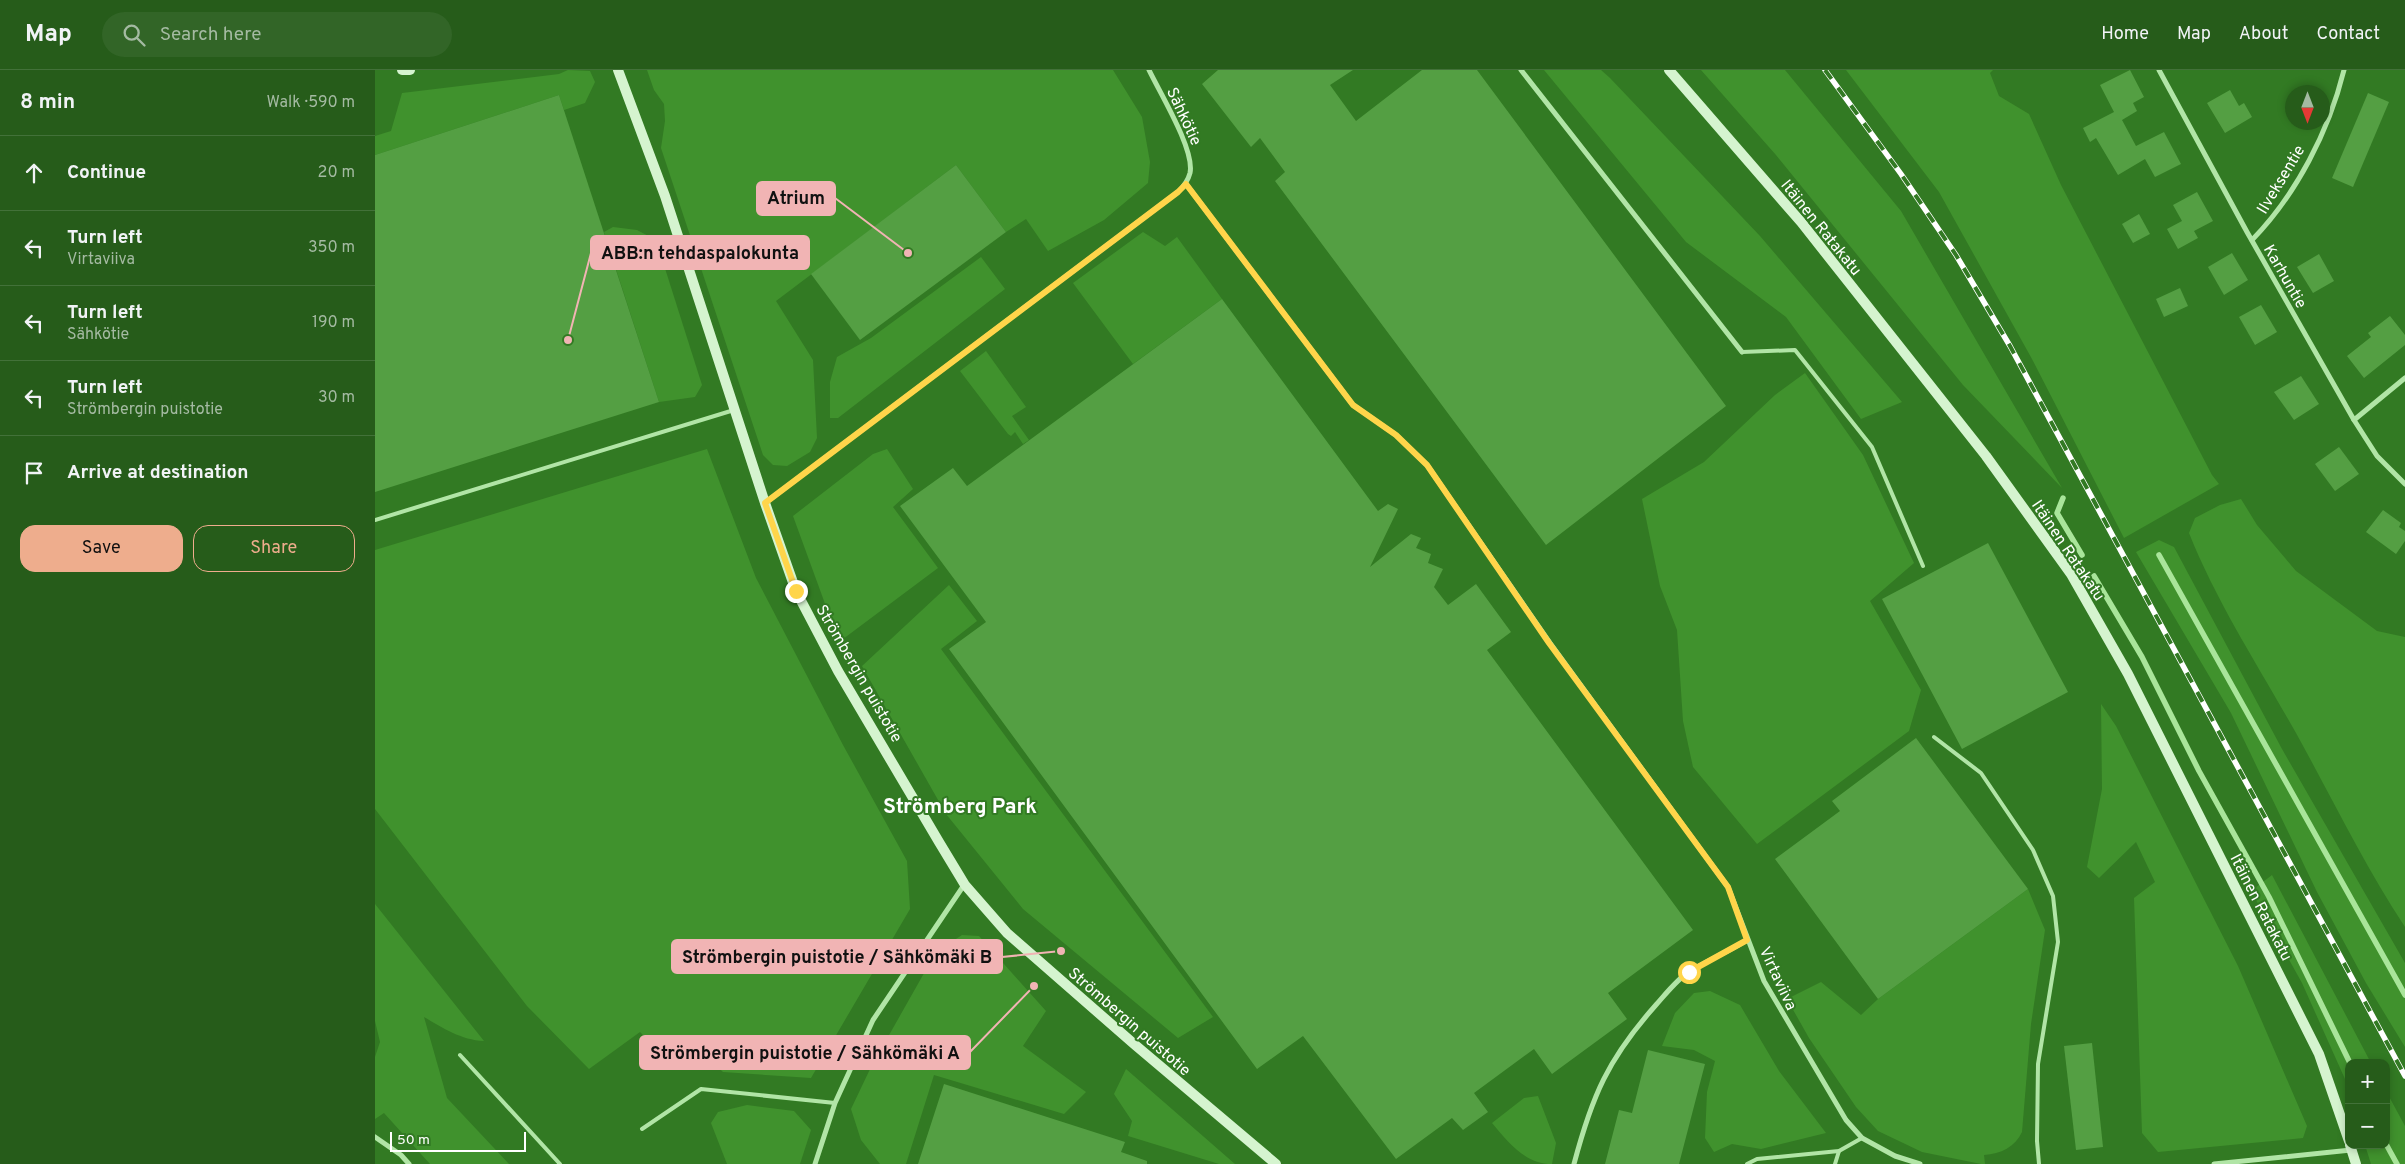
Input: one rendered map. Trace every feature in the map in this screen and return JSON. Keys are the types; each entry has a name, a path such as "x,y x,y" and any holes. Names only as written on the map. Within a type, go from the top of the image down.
{"street":[{"path":"402,70 410,70"},
{"name":"Strömbergin puistotie","path":"618,70 665,196 734,410 796,591 838,670 965,885 1007,933 1048,970 1276,1164"},
{"name":"Sähkötie","path":"1149,70 1189,152 1190,171 1186,184"},
{"path":"1521,70 1742,352"},
{"name":"Itäinen Ratakatu","path":"1669,70 1801,222 1986,456 2071,574 2128,674 2319,1054 2345,1130"},
{"name":"Karhuntie","path":"2159,70 2354,420 2377,456 2405,484"},
{"name":"Ilveksentie","path":"2252,240 2273,218 2319,139 2339,89 2344,70"},
{"path":"765,503 1178,192 1186,184"},
{"name":"Virtaviiva","path":"1186,184 1353,405 1396,435 1427,465 1549,643 1728,887 1764,981 1781,1013 1846,1120 1862,1138 1895,1156 1920,1164"},
{"path":"2354,420 2405,378"},
{"path":"815,1164 835,1103 873,1020 965,885"},
{"path":"1574,1164 1585,1122 1601,1081 1624,1044 1665,995 1689,972 1747,940"},
{"path":"375,1137 401,1155 409,1164"},
{"path":"2214,1164 2345,1146"},
{"name":"Itäinen Ratakatu","path":"2351,1149 2356,1164"}],"lane":[{"path":"1742,352 1795,350 1872,447 1923,566"},
{"path":"375,520 734,410"},
{"path":"1933,737 1981,773 2033,850 2053,896 2058,942 2037,1064 2037,1141 2039,1164"},
{"path":"460,1055 560,1164"},
{"path":"642,1129 701,1089 835,1103"},
{"path":"1747,1164 1757,1159 1839,1150 1862,1138"},
{"path":"1835,1164 1839,1150"}],"green space":[{"path":"568,70 590,71 595,82 585,103 564,110 559,95 375,155 375,136 391,131 402,93 559,74"},
{"path":"647,70 1113,70 1142,117 1150,162 1148,183 1104,220 1048,251 1026,219 1006,232 956,165 776,301 813,360 817,438 810,452 787,466 773,465 763,455 661,148 665,121 664,104 654,90"},
{"path":"1544,70 1601,70 1610,78 1760,236 1902,402 1861,419 1786,317 1686,242"},
{"path":"1701,70 1785,70 1901,211 2062,488 1963,385 1776,155"},
{"path":"1846,70 1993,70 1990,73 1999,96 2029,114 2061,185 2212,475 2219,484 2124,538 2032,359 1939,192"},
{"path":"613,227 637,230 656,240 702,385 695,397 659,402 604,232"},
{"path":"1143,232 1165,246 1177,237 1222,299 1133,364 1073,283"},
{"path":"981,257 1005,289 838,418 830,418 830,382 837,357 871,338"},
{"path":"986,351 1026,407 1012,416 1029,440 1023,444 1015,432 1011,436 1008,434 960,371"},
{"path":"1805,373 1863,455 1914,563 1870,601 1921,690 1909,731 1757,844 1693,767 1683,721 1677,630 1660,586 1642,499 1704,462 1775,395"},
{"path":"707,449 756,578 843,745 907,861 910,909 811,1078 723,1072 694,1044 663,1055 640,1032 589,1069 527,1006 375,809 375,550"},
{"path":"887,449 913,489 893,507 938,568 839,642 793,516 873,454"},
{"path":"2241,499 2257,525 2296,571 2377,631 2405,637 2405,927 2362,856 2296,733 2225,610 2189,533 2195,518 2220,505"},
{"path":"2159,540 2174,547 2282,749 2405,963 2405,1047 2366,983 2317,892 2231,713 2136,552"},
{"path":"949,585 977,621 941,649 1213,1017 1178,1038 1023,909 946,814 862,666"},
{"path":"2101,704 2116,726 2238,966 2307,1126 2303,1138 2158,1152 2142,1133 2134,898 2155,882 2136,842 2099,878 2087,867 2102,789"},
{"path":"2272,875 2369,1059 2345,1059 2345,1079 2302,983 2251,891"},
{"path":"2028,889 2045,930 2031,1024 2022,1132 2019,1137 2007,1149 1984,1155 1985,1164 1981,1164 1922,1152 1878,1131 1856,1107 1809,1038 1787,999 1821,982 1861,1015 1878,999"},
{"path":"375,904 484,1041 460,1036 424,1017 447,1098 509,1164 430,1164 384,1113 375,1119 375,1057 380,1042 375,1021"},
{"path":"962,935 979,936 1046,1011 1023,1046 1086,1092 1064,1114 934,1075 906,1164 880,1164 861,1140 851,1109 871,1067 936,952"},
{"path":"1710,991 1740,1005 1779,1071 1826,1133 1761,1149 1732,1144 1714,1152 1705,1138 1707,1092 1715,1061 1694,1050 1662,1046 1675,1013 1694,993"},
{"path":"1126,1069 1235,1164 1219,1164 1128,1136 1132,1121 1114,1094"},
{"path":"1538,1096 1556,1143 1552,1164 1542,1163 1525,1156 1492,1123 1524,1098"},
{"path":"2390,1098 2405,1126 2405,1164 2371,1164 2366,1149 2390,1149"},
{"path":"747,1105 794,1111 811,1130 800,1164 727,1164 711,1123 718,1112"}],"building":[{"path":"1218,70 1353,70 1330,85 1356,121 1422,70 1477,70 1726,406 1546,545 1275,181 1285,172 1260,138 1251,147 1202,84"},
{"path":"2130,70 2144,97 2133,103 2137,111 2122,120 2136,146 2164,132 2181,164 2155,177 2145,159 2118,175 2096,138 2090,142 2083,128 2114,112 2100,85"},
{"path":"2230,90 2239,106 2244,103 2252,117 2225,133 2207,103"},
{"path":"2368,93 2389,102 2353,187 2332,178"},
{"path":"559,95 659,402 375,492 375,155"},
{"path":"956,165 1006,232 860,340 811,274"},
{"path":"2197,192 2213,221 2194,231 2198,238 2178,249 2167,229 2182,221 2173,205"},
{"path":"2139,214 2150,234 2133,243 2122,224"},
{"path":"2232,253 2248,280 2224,295 2208,267"},
{"path":"2319,254 2334,281 2313,293 2297,267"},
{"path":"2180,288 2188,306 2164,317 2156,299"},
{"path":"1222,299 1378,511 1388,504 1398,509 1370,567 1411,534 1421,538 1416,548 1431,554 1428,563 1443,569 1434,587 1448,605 1476,584 1511,632 1487,650 1693,930 1608,993 1627,1019 1552,1074 1534,1049 1474,1093 1488,1112 1463,1130 1452,1118 1396,1159 1303,1036 1257,1069 949,649 986,622 900,506 953,468 967,486"},
{"path":"2261,305 2277,332 2255,345 2239,317"},
{"path":"2390,316 2405,335 2405,345 2364,378 2347,356 2371,337 2368,333"},
{"path":"2301,376 2319,404 2294,420 2274,392"},
{"path":"2339,447 2359,474 2335,491 2315,464"},
{"path":"2383,510 2401,523 2399,527 2405,531 2405,541 2396,554 2366,532"},
{"path":"1988,543 2068,692 1962,749 1882,599"},
{"path":"1916,738 2028,889 1878,999 1775,859 1840,811 1832,801"},
{"path":"2092,1043 2103,1147 2076,1150 2064,1046"},
{"path":"1648,1050 1705,1064 1679,1164 1605,1164 1619,1110 1632,1113"},
{"path":"944,1084 1125,1142 1121,1152 1147,1161 1147,1164 918,1164"}],"waterway":[{"path":"2063,498 2057,513 2082,555"},
{"path":"2159,555 2405,995"},
{"path":"2094,576 2142,657 2199,771 2269,897 2348,1059"},
{"path":"2389,1149 2397,1164"}],"railway":[{"path":"1825,70 1901,174 1956,255 2010,346 2405,1076"}],"place":[{"name":"Atrium","path":"908,253"},
{"name":"ABB:n tehdaspalokunta","path":"568,340"},
{"name":"Strömbergin puistotie / Sähkömäki B","path":"1061,951"},
{"name":"Strömbergin puistotie / Sähkömäki A","path":"1034,986"}],"district":[{"name":"Strömberg Park","path":"960,806"}],"route":[{"path":"796,591 765,503 1178,192 1186,184 1353,405 1396,435 1427,465 1549,643 1728,887 1747,940 1689,972"}]}
